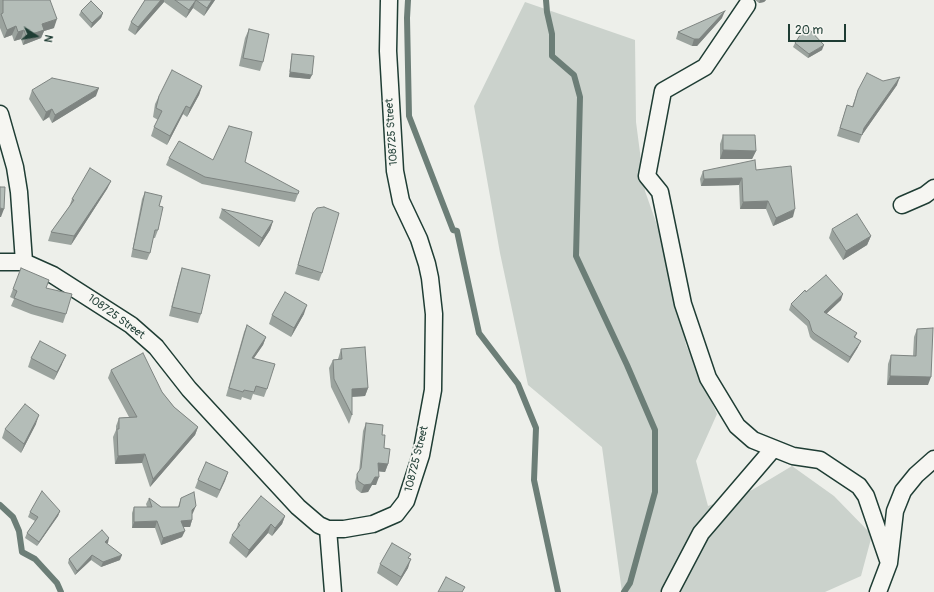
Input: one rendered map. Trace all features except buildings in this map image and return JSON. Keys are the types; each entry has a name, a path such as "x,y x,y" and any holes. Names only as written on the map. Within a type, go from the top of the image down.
{"street":[{"name":"108725 Street","path":"24,262 69,284 118,315 146,338 190,389 298,507 319,525 328,529 344,530 373,524 396,514 406,501 421,455 432,390 434,314 430,278 419,239 401,201 395,171 388,51 389,0"},
{"path":"747,5 706,67 663,91 646,176 660,192 684,304 708,378 737,426 753,440 773,449 793,456 820,460 859,486 866,496 889,563"},
{"path":"0,114 15,167 19,192 24,262 0,262"},
{"path":"902,205 925,195 934,188"},
{"path":"670,592 701,533 773,449"},
{"path":"878,592 889,563 895,511 903,491 916,475 934,459"},
{"path":"328,529 333,592"}],"shaded area":[{"path":"525,2 635,40 636,122 645,191 664,245 675,289 686,345 717,414 696,461 708,506 752,490 792,466 834,496 872,535 861,576 825,592 622,592 602,447 528,385 500,253 474,106"}],"waterway":[{"path":"408,0 409,116 453,230 457,231 479,333 518,384 536,428 534,480 558,592"},
{"path":"546,0 552,34 552,56 574,75 580,97 576,256 627,365 655,430 655,492 630,583 624,592"},
{"path":"0,505 13,517 19,531 22,552 35,559 57,583 61,592"}]}
